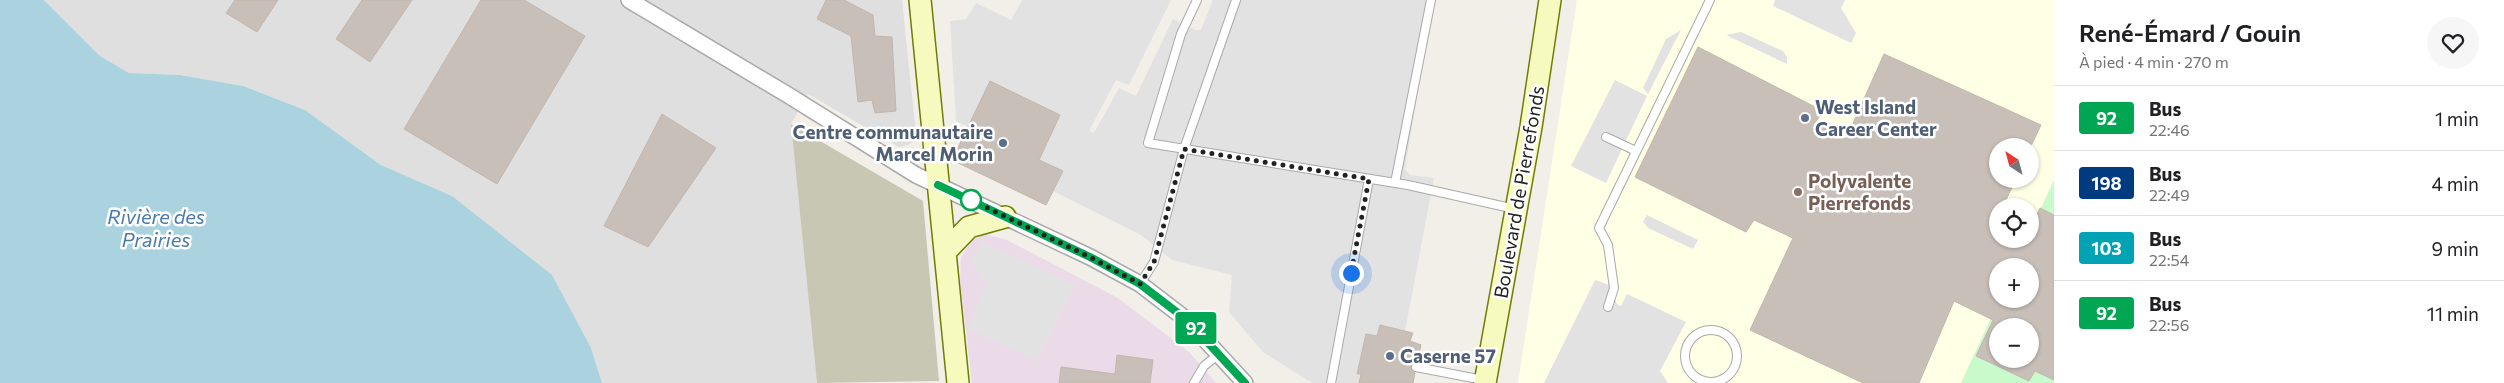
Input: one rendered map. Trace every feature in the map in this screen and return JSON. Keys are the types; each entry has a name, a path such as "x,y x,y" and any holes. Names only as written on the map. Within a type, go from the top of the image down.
{"street":[{"path":"629,0 788,94 884,156 938,185 1090,257 1140,284 1187,320 1245,383"},
{"path":"920,0 958,383"},
{"name":"Boulevard de Pierrefonds","path":"1485,382 1517,209 1550,0"},
{"path":"945,252 970,227 1005,216"}],"lane":[{"path":"1197,0 1181,34 1148,143 1395,183 1517,209"},
{"path":"1140,284 1154,262 1184,149 1236,0"},
{"path":"1395,183 1431,0"},
{"path":"1608,307 1614,288 1608,245 1599,228 1710,0"},
{"path":"1606,137 1636,151"},
{"path":"1331,383 1369,179"},
{"path":"1702,331 1720,331 1733,342 1737,358 1734,366 1722,381 1707,381 1692,374 1688,367 1685,358 1689,342 1702,331"},
{"path":"1194,383 1204,366 1219,354"},
{"path":"1416,367 1485,382"}],"shaded area":[{"path":"44,0 902,0 916,134 910,144 899,147 808,94 791,124 817,383 602,383 591,348 452,196 381,165 305,110 243,86 180,75 129,73 100,56"},
{"path":"1022,0 1171,0 1129,85 1116,80 1089,131 1094,133 1119,88 1136,96 1173,19 1195,30 1201,30 1213,0 1435,0 1427,35 1405,169 1410,175 1434,178 1405,331 1380,325 1377,336 1366,334 1357,373 1361,374 1359,383 1312,383 1263,352 1229,312 1232,275 1172,260 1141,235 1053,191 1063,171 1039,160 1060,115 968,127 956,121 950,21 966,19 976,3 1011,20"},
{"name":"Polyvalente Pierrefonds","path":"1577,0 2054,0 2054,180 2039,212 2039,198 1989,198 1989,248 2023,248 2019,258 1989,258 1989,308 1996,308 1991,318 1989,318 1989,323 1961,383 1518,383"},
{"path":"1775,0 1845,0 1841,8 1856,33 1851,43 1773,6"},
{"path":"1681,30 1648,94 1643,88 1666,39"},
{"path":"1741,32 1783,51 1787,57 1787,64 1726,35"},
{"path":"1615,80 1647,96 1606,183 1571,166"},
{"path":"791,124 923,201 939,381 817,383"},
{"path":"1647,215 1698,240 1693,249 1648,228 1643,222"},
{"path":"985,234 1007,240 1118,298 1189,352 1216,383 972,383 960,281 961,258 970,242"},
{"path":"982,242 1075,285 1037,360 969,329 986,283 971,261"},
{"path":"1595,280 1609,285 1617,304 1621,306 1627,294 1686,322 1660,371 1668,383 1544,383"}],"green space":[{"path":"2054,180 2054,383 1961,383 1989,323 1989,368 2039,368 2039,318 1991,318 1996,308 2039,308 2039,258 2019,258 2023,248 2039,248 2039,212"}],"water":[{"name":"Rivière des Prairies","path":"0,0 44,0 100,56 129,73 180,75 243,86 305,110 381,165 452,196 552,275 591,348 602,383 0,383"}],"building":[{"path":"235,0 278,0 257,32 226,13"},
{"path":"362,0 412,0 370,62 336,39"},
{"path":"481,0 524,0 585,36 497,184 404,129"},
{"path":"826,0 844,0 873,15 875,36 892,37 896,111 875,113 872,100 858,102 851,36 817,19"},
{"path":"1698,47 1823,111 1815,123 1846,139 1884,54 2041,125 2035,138 1989,138 1989,188 2012,188 2007,198 1989,198 1989,248 2039,248 2040,208 2054,215 2054,380 2035,371 2029,381 2001,368 2039,368 2039,318 1989,318 1954,301 1919,383 1863,383 1750,330 1793,238 1754,220 1746,232 1635,177"},
{"name":"Centre communautaire Marcel Morin","path":"990,81 1060,115 1039,160 1063,171 1046,205 952,160"},
{"path":"662,114 716,148 648,247 604,226"},
{"name":"Caserne 57","path":"1380,325 1413,333 1410,341 1421,345 1417,362 1411,365 1411,369 1415,373 1413,383 1359,383 1361,374 1357,374 1366,334 1377,336"},
{"path":"1989,328 1989,362 1976,356"},
{"path":"1117,355 1153,360 1150,383 1059,383 1061,367 1115,374"}],"bus line":[{"name":"92","path":"938,185 1090,257 1140,284 1187,320 1245,383"}],"place":[{"name":"West Island Career Center","path":"1805,118"},
{"name":"Centre communautaire Marcel Morin","path":"1003,143"},
{"name":"Polyvalente Pierrefonds","path":"1798,192"},
{"name":"Caserne 57","path":"1390,356"}],"route":[{"path":"971,200 1090,257 1140,284 1154,262 1163,234 1184,149 1369,179 1351,273"}]}
